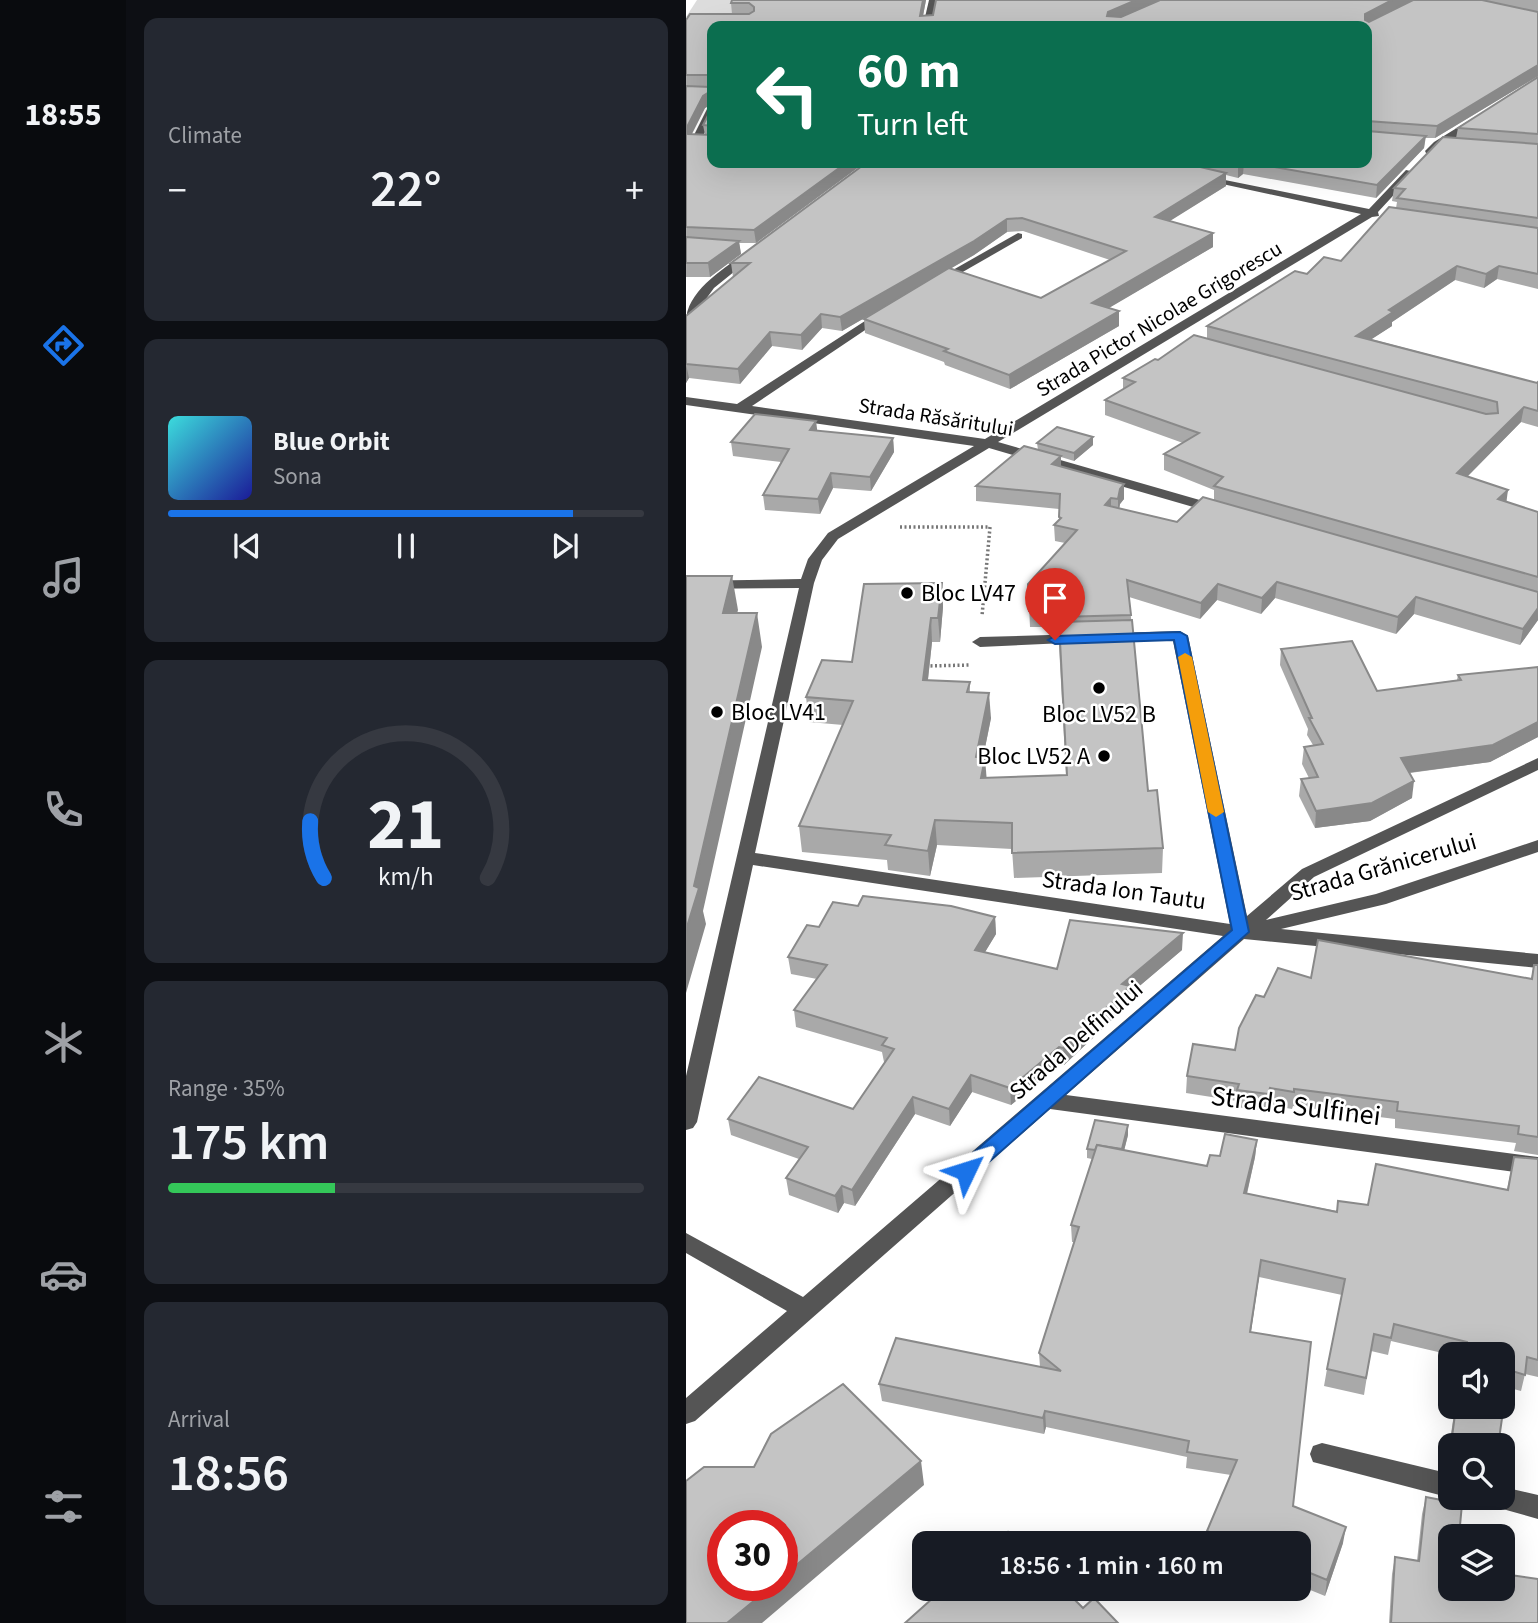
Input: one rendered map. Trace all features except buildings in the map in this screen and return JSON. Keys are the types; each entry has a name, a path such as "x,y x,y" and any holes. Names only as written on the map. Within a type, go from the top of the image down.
{"street":[{"path":"929,21 933,0"},
{"name":"Strada Pictor Nicolae Grigorescu","path":"686,1122 690,1087 747,858 807,583 815,559 833,536 1174,337 1377,214 1431,143 1482,116"},
{"path":"707,119 695,143 707,143"},
{"path":"1431,143 1463,146"},
{"path":"1193,175 1377,214"},
{"path":"922,291 1018,236"},
{"path":"686,318 710,286 757,249 733,248"},
{"path":"739,409 897,305"},
{"name":"Strada Răsăritului","path":"686,401 989,444 1230,513"},
{"path":"686,585 807,583"},
{"path":"980,642 1180,636 1241,932"},
{"name":"Strada Delfinului","path":"686,1413 1308,873 1538,763"},
{"name":"Strada Grănicerului","path":"1241,932 1379,900 1538,846"},
{"name":"Strada Ion Tautu","path":"747,858 1241,932 1538,961"},
{"name":"Strada Sulfinei","path":"1046,1101 1538,1166"},
{"path":"686,1242 805,1310"},
{"path":"1322,1454 1438,1483"},
{"path":"1515,1501 1538,1507"}],"path":[{"path":"848,527 990,527 978,666 924,666"}],"shaded area":[{"path":"697,0 739,0 731,17 686,17"}],"slow traffic":[{"path":"1185,657 1216,812"}],"place":[{"name":"Bloc LV47","path":"907,593"},
{"name":"Bloc LV52 B","path":"1099,688"},
{"name":"Bloc LV41","path":"717,712"},
{"name":"Bloc LV52 A","path":"1104,756"}],"route":[{"path":"966,1171 1241,932 1180,636 1055,640"}]}
